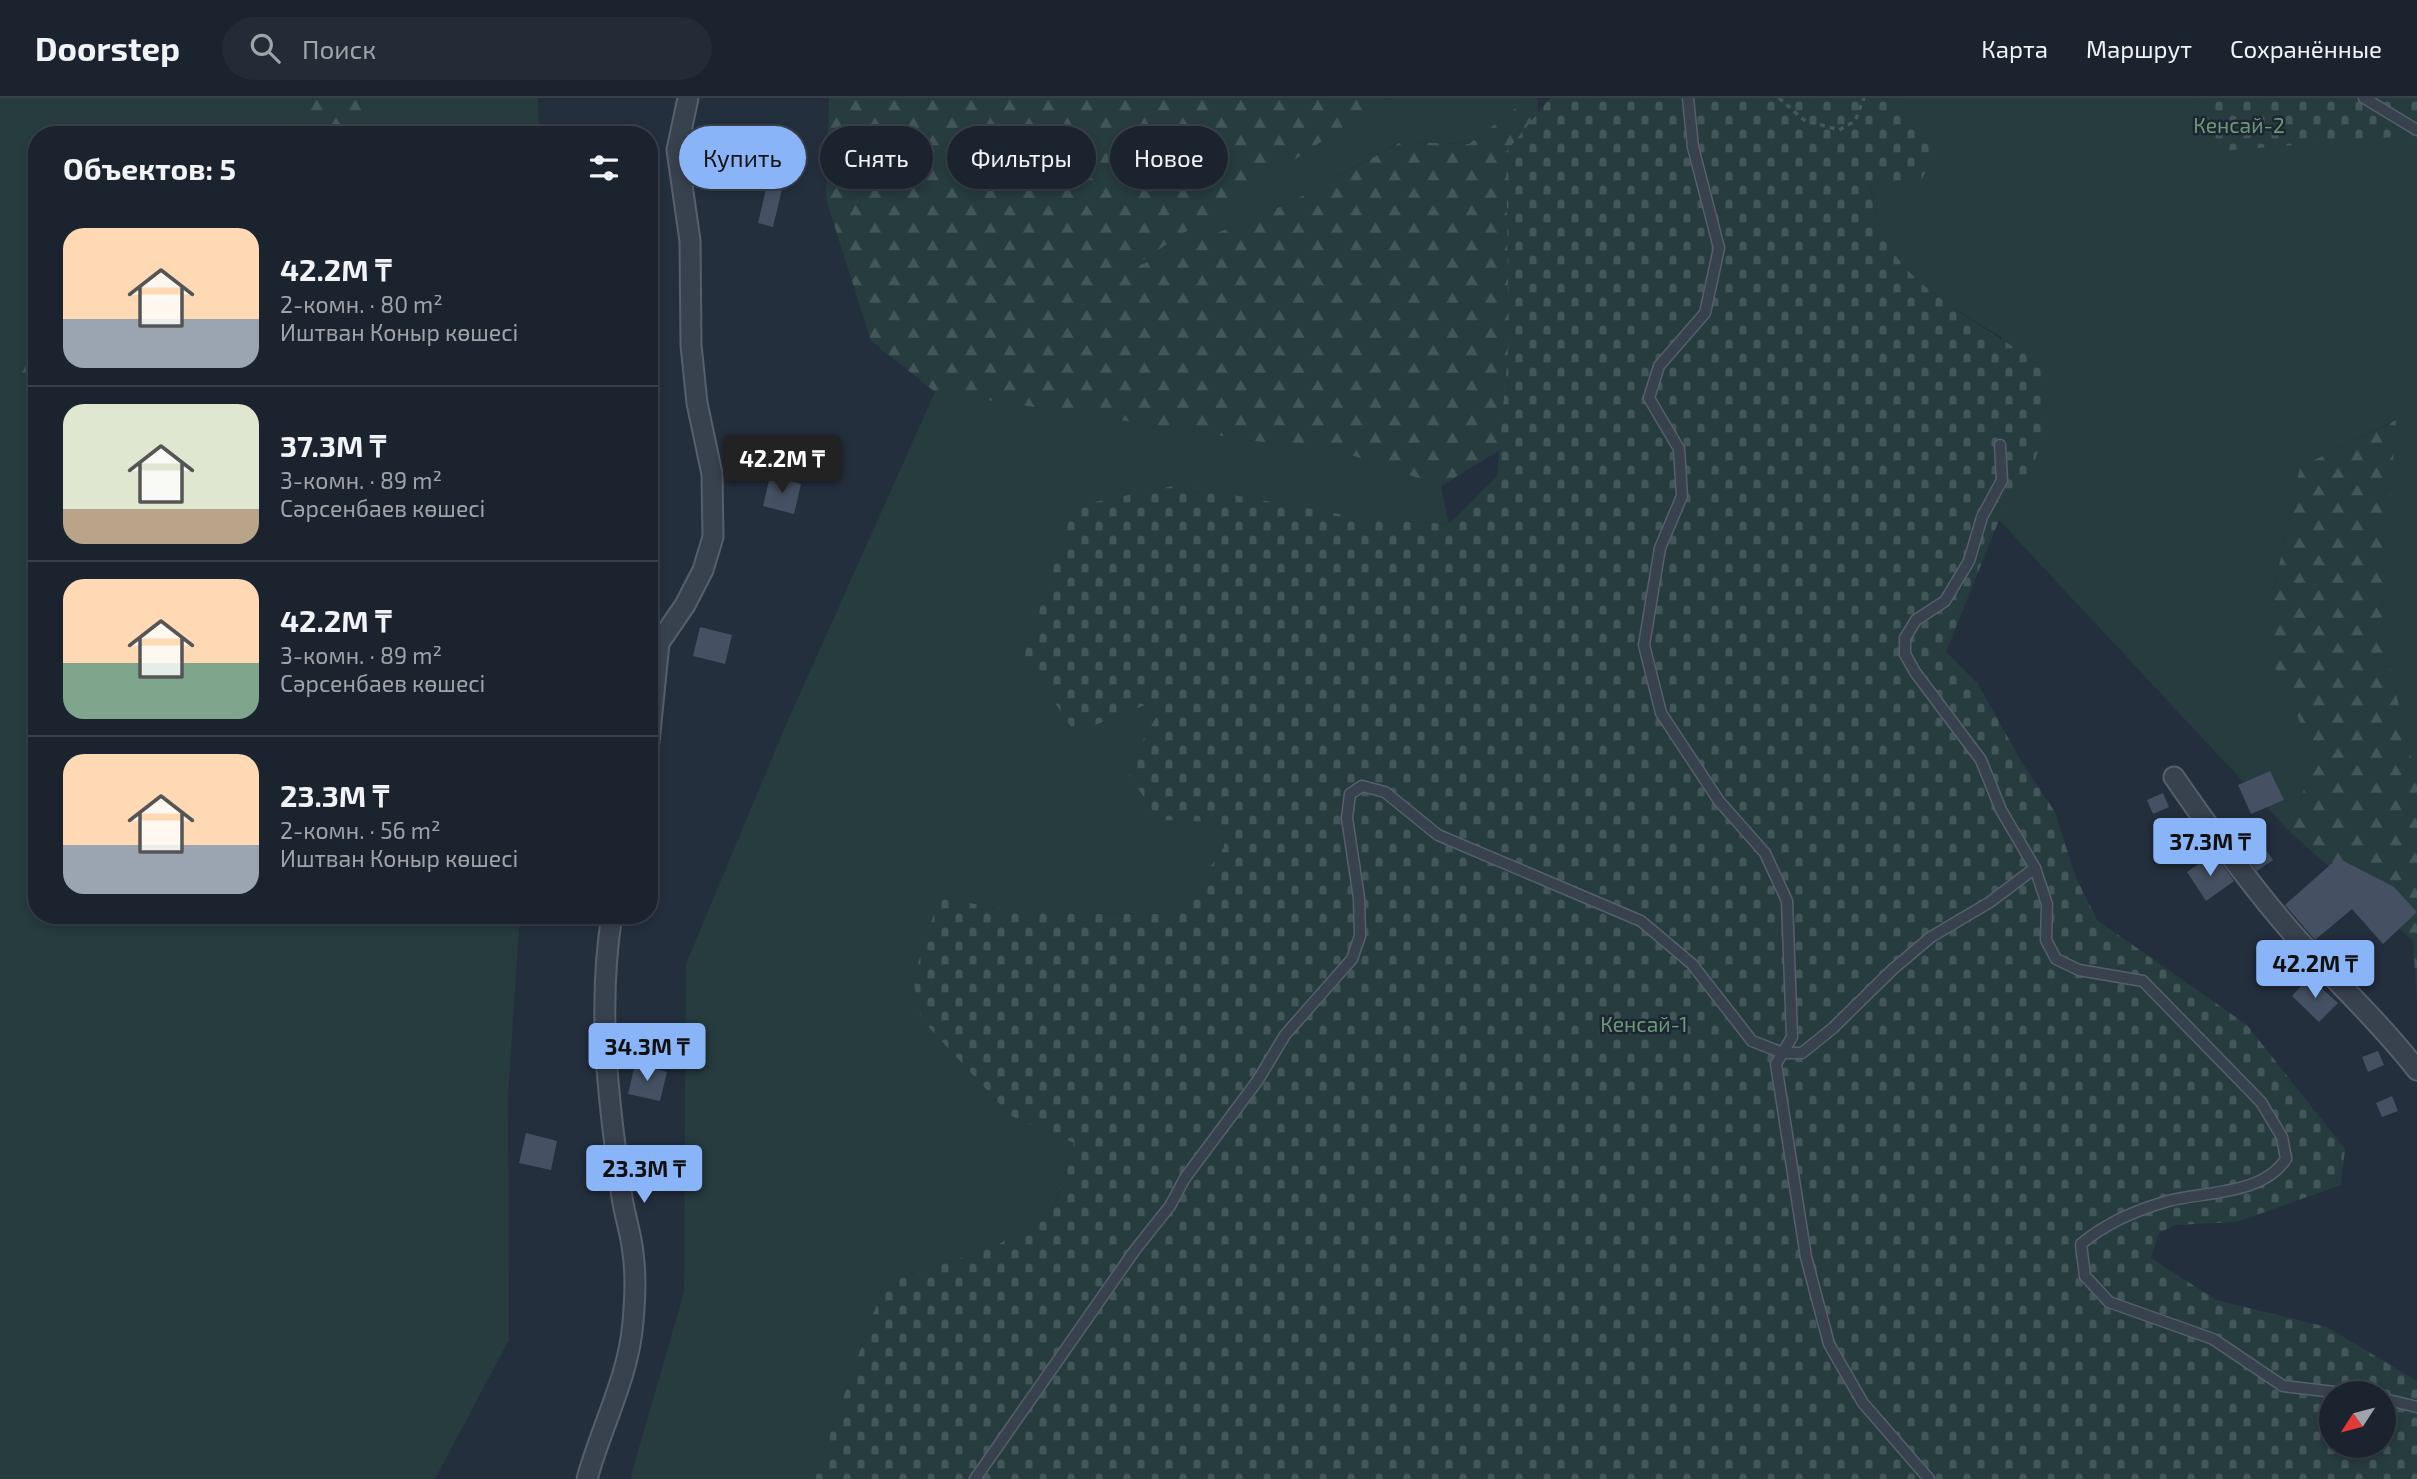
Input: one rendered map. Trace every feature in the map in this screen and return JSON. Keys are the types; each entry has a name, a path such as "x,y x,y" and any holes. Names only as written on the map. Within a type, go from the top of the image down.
{"street":[{"path":"658,653 659,643 685,605 702,570 713,537 712,474 697,403 691,345 690,241 677,150 688,98"},
{"path":"2174,777 2262,899 2388,1033 2417,1070"},
{"path":"587,1479 599,1435 622,1378 633,1323 633,1254 621,1195 606,1080 605,1011 611,924"}],"lane":[{"path":"1688,98 1693,147 1719,248 1705,313 1659,366 1649,398 1679,449 1682,496 1660,548 1644,645 1661,713 1720,801 1765,853 1787,901 1792,1037 1776,1063 1806,1257 1829,1344 1863,1403 1927,1478"},
{"path":"2364,98 2417,130"},
{"path":"2000,446 2001,480 1982,516 1969,561 1945,601 1916,620 1905,638 1905,654 1915,672 1981,760 2001,810 2035,868 2047,904 2046,940 2056,959 2079,970 2143,981 2261,1102 2281,1137 2287,1159 2276,1175 2254,1184 2166,1202 2104,1225 2081,1244 2085,1276 2109,1302 2213,1339 2283,1386 2319,1390"},
{"path":"975,1479 1135,1250 1170,1206 1185,1178 1258,1080 1285,1035 1352,960 1360,936 1359,898 1348,818 1350,794 1363,786 1385,792 1438,835 1641,921 1692,964 1752,1041 1783,1053 1802,1053 1833,1028 1892,969 1931,937 1990,902 2035,868"},
{"path":"2396,1402 2417,1407"}],"path":[{"path":"1779,98 1804,120 1839,130 1855,121 1864,98"}],"green space":[{"path":"0,98 289,98 311,126 28,126 28,924 519,924 508,1095 509,1340 435,1479 0,1479"},
{"path":"289,98 358,98 366,126 311,126"},
{"path":"358,98 538,98 539,126 366,126"},
{"path":"829,98 1387,98 1128,270 1289,203 1401,142 1469,144 1529,98 1537,98 1544,186 1523,436 1441,486 1354,456 935,392 871,341 826,199 826,189 933,189 933,126 828,126"},
{"path":"1387,98 1529,98 1469,144 1400,142 1289,203 1123,272"},
{"name":"Кенсай-1","path":"1550,98 1893,98 1926,135 1932,159 1921,181 1869,185 1882,232 1902,264 1938,297 2040,365 2048,422 2031,472 1999,520 1946,652 1978,684 2021,761 2055,812 2075,875 2097,920 2247,1025 2345,1149 2341,1185 2237,1222 2175,1225 2159,1233 2151,1258 2216,1300 2327,1327 2417,1381 2417,1479 814,1479 884,1284 998,1245 1055,1204 1074,1143 1011,1116 921,1019 913,979 939,898 1031,913 1178,914 1224,847 1221,822 1159,820 1126,770 1168,696 1075,733 1024,656 1074,506 1178,485 1367,519 1449,524 1497,476 1509,341 1506,152"},
{"path":"1893,98 2199,98 2222,151 2417,114 2417,783 2381,629 2395,420 2300,467 2263,641 2315,755 2290,832 1999,520 2031,472 2001,337 1939,298 1899,261 1885,239 1869,184 1921,181 1926,135"},
{"name":"Кенсай-2","path":"2199,98 2417,98 2417,135 2221,151"},
{"path":"28,359 28,386 20,379"},
{"path":"935,392 1354,456 1441,486 1449,524 1367,519 1313,511 1168,695 1221,822 1224,847 1179,914 1031,913 939,898 1011,1116 1074,1143 1055,1204 998,1245 884,1284 814,1479 630,1479 684,1292 686,964 785,727"},
{"path":"2396,420 2381,628 2417,783 2417,999 2413,941 2290,832 2315,755 2263,641 2300,467"}],"building":[{"path":"766,189 782,189 773,227 758,223"},
{"path":"770,476 801,484 794,514 763,506"},
{"path":"700,627 732,635 725,664 693,656"},
{"path":"2270,771 2284,800 2251,814 2238,785"},
{"path":"2163,793 2169,807 2153,814 2147,800"},
{"path":"2255,834 2273,860 2257,871 2238,846"},
{"path":"2210,856 2214,862 2218,859 2234,881 2206,901 2187,872"},
{"path":"2338,858 2394,887 2417,912 2383,944 2352,909 2315,940 2285,905"},
{"path":"2309,977 2338,1003 2319,1022 2292,996"},
{"path":"2378,1051 2384,1065 2368,1072 2362,1057"},
{"path":"635,1064 667,1072 660,1101 628,1094"},
{"path":"2392,1096 2398,1111 2382,1117 2376,1103"},
{"path":"526,1133 557,1141 551,1170 519,1163"}]}
